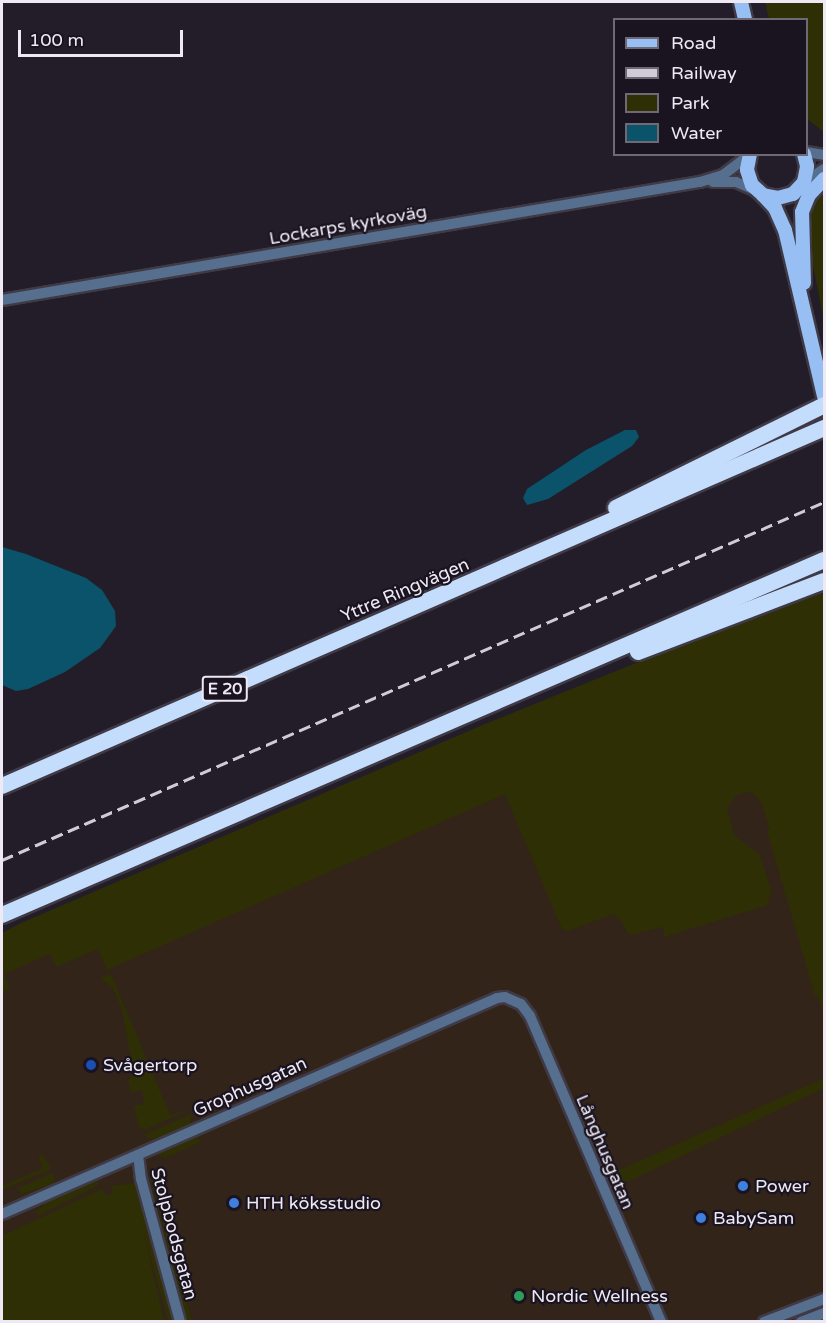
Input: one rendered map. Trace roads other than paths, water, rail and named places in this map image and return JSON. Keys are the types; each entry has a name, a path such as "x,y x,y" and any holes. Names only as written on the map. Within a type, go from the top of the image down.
{"highway":[{"path":"449,592 825,405"},
{"name":"Yttre Ringvägen","path":"2,786 825,428"},
{"path":"2,915 818,563"},
{"path":"397,744 820,583"}],"main road":[{"path":"741,2 745,18"},
{"path":"750,156 748,178 780,218 805,306 825,396"},
{"path":"804,291 794,224 794,205 807,166 805,156"},
{"path":"805,306 802,212 809,195 825,179"},
{"path":"760,193 778,198 801,185"}],"street":[{"path":"808,153 825,155"},
{"name":"Lockarps kyrkoväg","path":"2,300 700,182 723,175 747,156"},
{"path":"801,185 825,169"},
{"name":"Lockarps kyrkoväg","path":"700,182 736,182 760,193"},
{"name":"Grophusgatan","path":"2,1214 496,998 514,999"},
{"name":"Långhusgatan","path":"514,999 530,1016 661,1322"},
{"name":"Stolpbodsgatan","path":"138,1155 141,1179 180,1322"},
{"path":"764,1322 825,1299"},
{"path":"801,1322 825,1313"}],"water":[{"path":"625,430 636,430 639,437 632,446 548,499 527,505 523,498 527,489 586,450"},
{"path":"2,547 86,578 102,590 115,611 116,626 100,648 65,672 28,689 16,691 2,685"}],"railway":[{"path":"2,860 824,502"}],"place":[{"name":"Svågertorp","path":"91,1065"},
{"name":"Power","path":"743,1186"},
{"name":"HTH köksstudio","path":"234,1203"},
{"name":"BabySam","path":"701,1218"},
{"name":"Nordic Wellness","path":"519,1296"}]}
